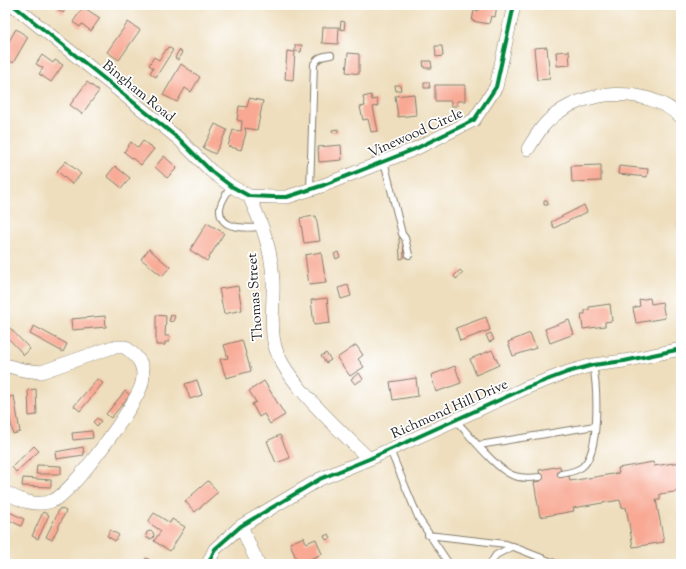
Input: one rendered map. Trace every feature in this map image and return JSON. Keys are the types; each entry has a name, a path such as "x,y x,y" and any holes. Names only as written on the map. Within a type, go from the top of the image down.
{"street":[{"name":"Bingham Road","path":"13,5 179,139 211,171 231,186 249,196"},
{"name":"Vinewood Circle","path":"249,196 287,197 310,190 416,149 474,120 496,87 514,5"},
{"path":"528,149 542,126 550,119 562,109 587,99 616,95 640,96 658,101 681,117"},
{"name":"Thomas Street","path":"249,196 263,227 270,250 273,282 274,342 283,365 299,388 369,459"},
{"path":"5,365 23,370 40,372 113,347 126,347 138,357 143,370 142,383 134,401 99,452 68,489 53,501 35,504 5,492"},
{"name":"Richmond Hill Drive","path":"208,564 215,549 241,526 320,479 456,421 528,387 594,365 631,360 681,349"},
{"path":"241,526 258,564"}],"lane":[{"path":"310,190 314,64 323,56 330,55"},
{"path":"384,161 402,234 405,238 409,255"},
{"path":"231,186 221,204 220,208 222,217 229,225 240,228 263,227"},
{"path":"561,474 582,468 588,458 595,426 597,405 594,365"},
{"path":"456,421 479,444 494,463 511,475 521,478 540,477"},
{"path":"479,444 595,426"},
{"path":"390,450 404,486 428,534 449,564"},
{"path":"428,534 513,546 557,564"},
{"path":"490,564 496,555 513,546"}],"building":[{"path":"58,5 68,5 63,13 56,8"},
{"path":"480,5 497,5 495,17 491,16 489,24 472,21 474,10 478,11"},
{"path":"83,7 100,18 91,31 82,24 80,27 73,22"},
{"path":"341,21 345,22 344,30 340,29"},
{"path":"128,22 140,30 119,60 107,52"},
{"path":"323,27 339,27 338,44 322,43"},
{"path":"16,29 28,37 13,63 5,58 5,48"},
{"path":"295,45 302,45 301,52 295,51"},
{"path":"435,46 442,46 443,56 436,57"},
{"path":"168,47 173,50 156,77 150,73 153,68 149,65 154,57 159,60"},
{"path":"547,47 550,79 537,80 534,48"},
{"path":"179,50 182,52 178,60 175,58"},
{"path":"287,51 295,52 293,80 285,79"},
{"path":"569,51 570,65 557,66 556,52"},
{"path":"348,53 359,54 359,74 346,72"},
{"path":"42,55 53,63 55,60 63,65 51,82 39,74 43,68 36,64"},
{"path":"423,61 431,61 432,68 424,68"},
{"path":"181,64 200,77 191,92 185,88 177,102 163,95"},
{"path":"87,82 99,91 82,114 70,105"},
{"path":"424,82 429,82 430,88 424,88"},
{"path":"395,85 400,85 401,90 396,91"},
{"path":"435,85 465,85 465,101 457,101 457,106 451,106 451,101 435,101"},
{"path":"414,94 416,115 398,117 395,96"},
{"path":"371,95 372,100 377,99 378,106 373,107 378,131 371,132 368,119 363,120 360,107 365,106 363,97"},
{"path":"249,98 263,101 257,130 245,128 246,133 241,150 228,146 233,130 241,131 242,121 237,120 239,106 247,107"},
{"path":"215,124 227,130 215,154 203,148"},
{"path":"338,129 338,132 333,133 332,130"},
{"path":"143,141 154,149 141,165 124,152 131,142 138,148"},
{"path":"341,145 342,160 319,162 318,147"},
{"path":"164,156 177,168 167,178 155,167"},
{"path":"66,161 81,174 72,184 57,171"},
{"path":"601,165 601,181 572,182 571,166"},
{"path":"115,166 130,178 122,188 107,176"},
{"path":"619,166 648,169 647,177 618,174"},
{"path":"544,200 547,200 548,205 544,205"},
{"path":"584,205 587,212 554,228 551,222"},
{"path":"316,216 320,241 304,243 300,218"},
{"path":"681,222 681,234 679,235 677,223"},
{"path":"207,223 224,233 207,261 190,250"},
{"path":"403,237 404,258 400,259 399,238"},
{"path":"149,249 170,267 162,276 141,259"},
{"path":"321,252 326,283 309,285 305,255"},
{"path":"338,252 340,257 336,259 334,254"},
{"path":"460,270 463,273 456,279 454,276"},
{"path":"348,285 351,296 341,299 338,288"},
{"path":"238,286 242,310 224,314 219,289"},
{"path":"327,298 330,323 314,325 311,300"},
{"path":"650,298 651,304 662,302 665,318 636,323 633,308 640,306 639,300"},
{"path":"610,304 612,321 605,322 605,326 583,329 581,314 585,314 585,310 589,310 589,307"},
{"path":"156,315 166,316 165,336 170,336 169,342 165,342 165,345 156,345"},
{"path":"171,315 175,316 173,322 169,321"},
{"path":"105,316 106,327 72,330 71,319"},
{"path":"486,317 490,330 460,341 456,328"},
{"path":"569,320 574,334 550,343 545,329"},
{"path":"5,323 30,349 24,355 5,335"},
{"path":"34,326 67,344 63,352 30,334"},
{"path":"491,333 494,340 489,342 486,335"},
{"path":"530,333 536,348 513,356 508,342"},
{"path":"242,340 251,371 226,378 220,359 228,358 224,345"},
{"path":"356,345 363,355 358,359 364,367 350,376 337,358"},
{"path":"492,350 499,365 476,375 470,359"},
{"path":"326,353 331,360 326,363 321,356"},
{"path":"455,366 461,383 436,392 431,375"},
{"path":"359,373 363,379 355,384 351,379"},
{"path":"416,378 418,396 393,400 390,382"},
{"path":"97,379 103,383 80,411 74,406"},
{"path":"197,380 202,395 190,399 185,384"},
{"path":"264,381 285,415 270,424 264,414 259,417 252,404 256,402 249,391"},
{"path":"36,389 37,415 29,416 28,390"},
{"path":"125,391 130,395 111,418 106,414"},
{"path":"14,396 20,432 13,434 6,398"},
{"path":"97,418 101,421 97,426 93,422"},
{"path":"92,431 93,438 73,440 72,433"},
{"path":"280,435 290,458 276,463 267,441"},
{"path":"34,446 39,451 16,472 12,467"},
{"path":"83,447 84,455 56,459 55,452"},
{"path":"653,462 654,466 681,462 681,491 660,494 660,500 656,500 664,542 633,547 626,507 622,508 620,500 573,508 574,511 540,517 534,482 541,481 539,470 560,466 562,477 569,476 570,481 619,473 618,468"},
{"path":"37,465 61,466 61,474 36,474"},
{"path":"23,478 51,480 51,487 22,486"},
{"path":"208,481 218,492 195,512 185,501"},
{"path":"60,508 66,511 52,540 46,537"},
{"path":"5,510 24,519 21,526 5,518"},
{"path":"43,512 49,515 38,539 32,536"},
{"path":"154,513 170,523 172,519 185,527 170,551 154,541 161,531 148,522"},
{"path":"110,530 119,535 115,541 107,536"},
{"path":"150,531 153,532 153,538 150,539 147,538 146,535 147,532"},
{"path":"329,534 331,538 326,540 324,536"},
{"path":"304,537 306,543 316,539 322,554 298,564 290,543"},
{"path":"146,558 158,564 143,564"}],"cycle path":[{"path":"13,5 179,139 211,171 231,186 249,196 273,197 287,197 324,185 415,149 474,120 496,87 514,5"},
{"path":"208,564 215,549 241,526 320,479 369,459 528,387 568,372 593,365 624,361 681,349"}]}
